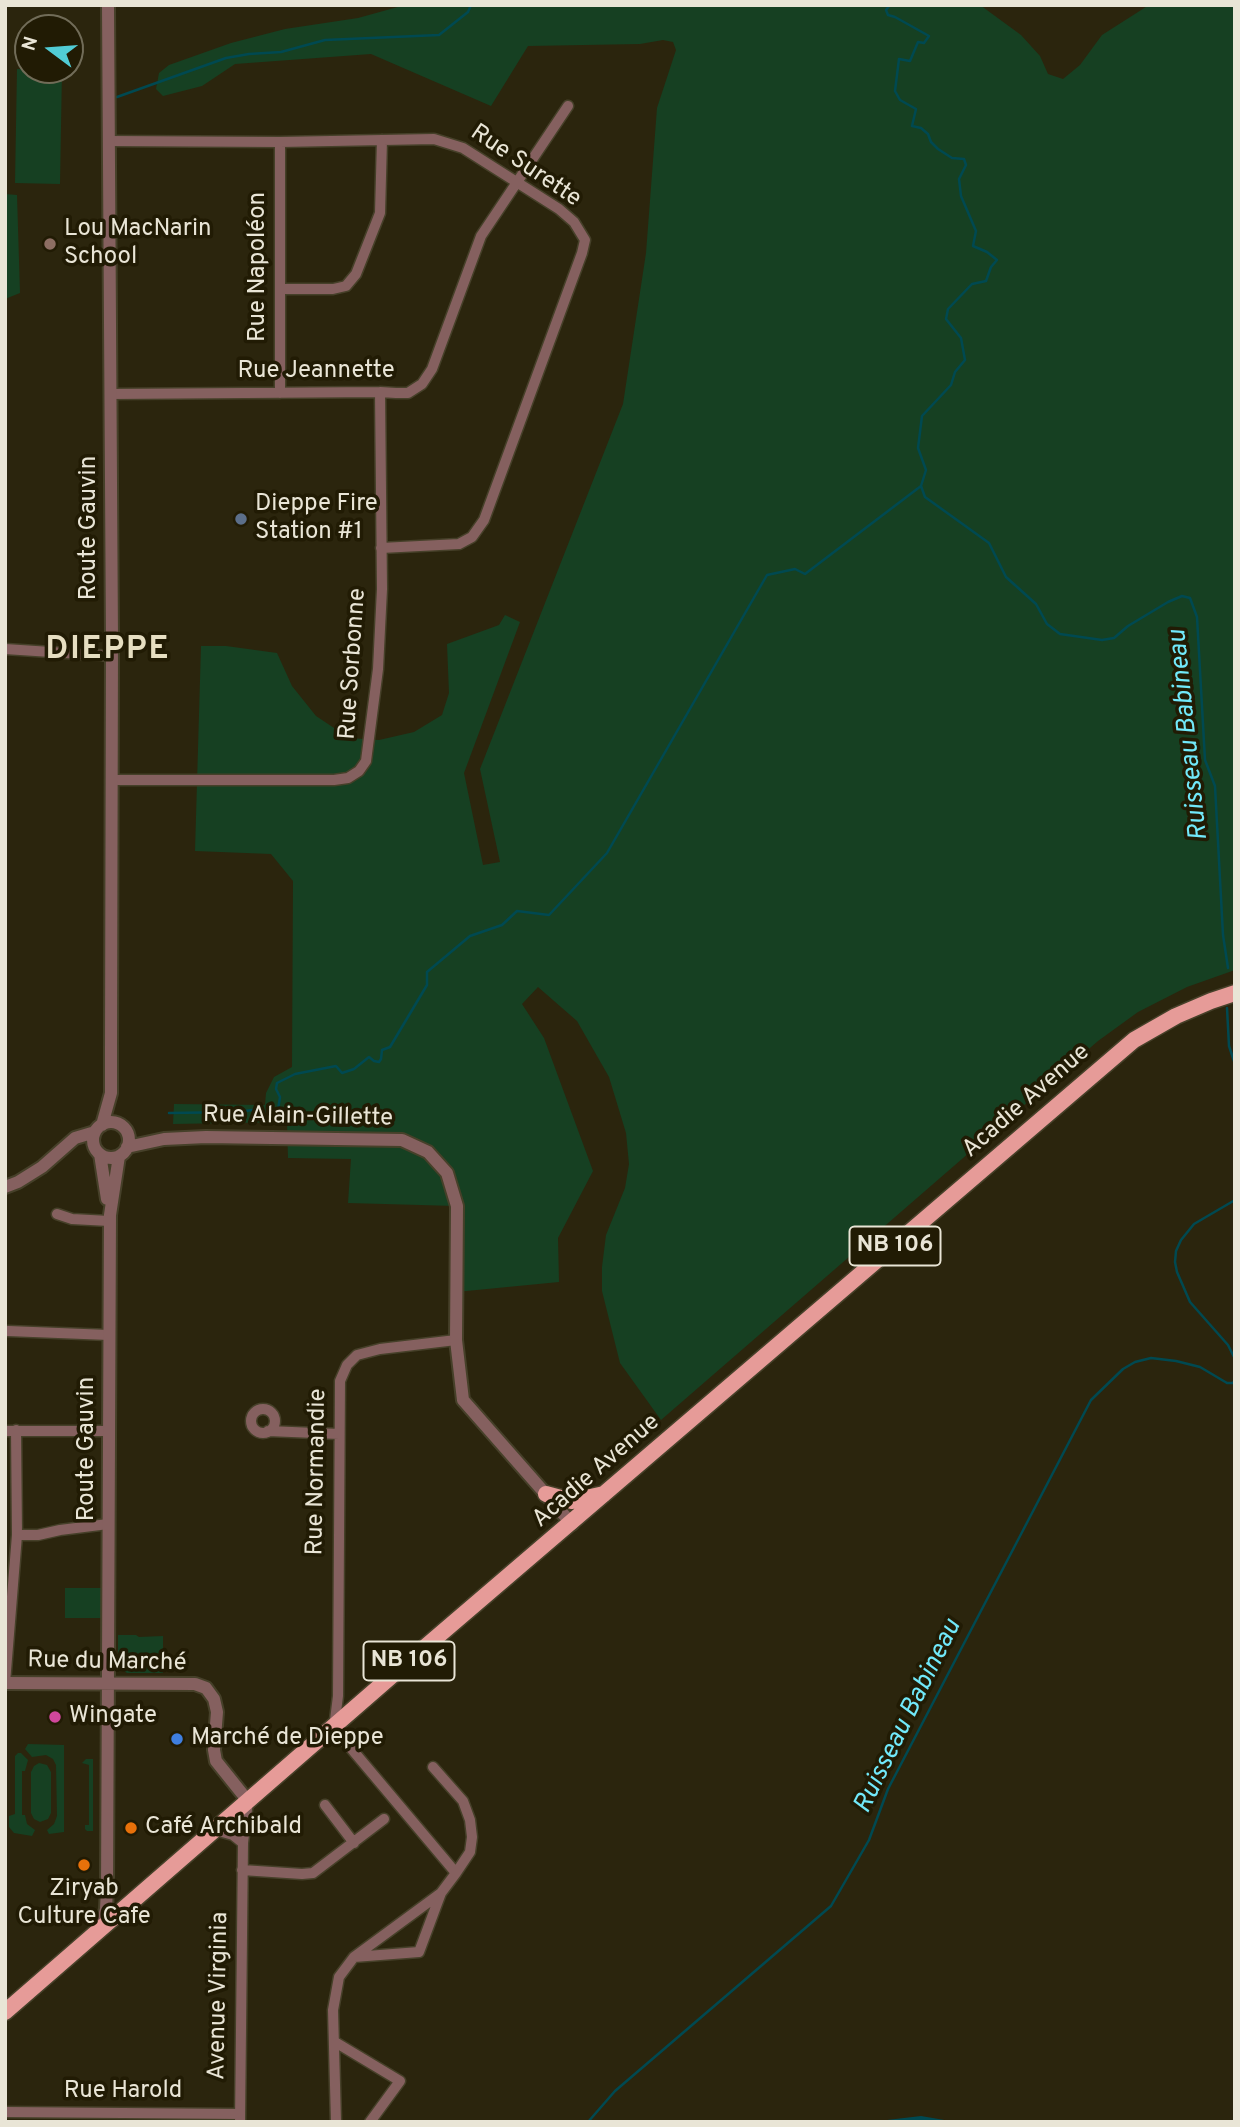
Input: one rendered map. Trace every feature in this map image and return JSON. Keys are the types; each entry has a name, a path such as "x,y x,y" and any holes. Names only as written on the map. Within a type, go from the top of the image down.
{"main road":[{"name":"Acadie Avenue","path":"5,2012 357,1709 411,1659 1134,1041 1176,1016 1211,1000 1235,993"},
{"path":"546,1494 572,1501 607,1494"}],"street":[{"name":"Route Gauvin","path":"108,5 112,656 111,1093 122,1127"},
{"name":"Rue Jeannette","path":"110,394 408,393 422,384 432,369 481,236 568,106"},
{"name":"Rue Surette","path":"108,141 434,139 463,148 559,209 574,222 585,240 573,281 484,520 472,537 459,544 381,548"},
{"path":"280,289 332,289 346,286 356,274 380,213 382,140"},
{"name":"Rue Napoléon","path":"280,142 280,393"},
{"name":"Rue Sorbonne","path":"111,780 334,780 348,778 359,771 366,761 379,669 380,392"},
{"path":"5,649 112,656"},
{"name":"Route Gauvin","path":"98,1128 111,1093"},
{"path":"5,1186 18,1182 42,1167 75,1138 111,1122 122,1127 128,1135 123,1151 109,1158 98,1152 68,1146"},
{"name":"Rue Alain-Gillette","path":"122,1127 164,1139"},
{"path":"98,1128 93,1144 98,1152"},
{"name":"Rue Alain-Gillette","path":"123,1151 164,1139 206,1137 402,1140 428,1152 447,1173 457,1206 456,1340 463,1400 572,1524"},
{"name":"Route Gauvin","path":"109,1218 123,1151"},
{"name":"Route Gauvin","path":"98,1152 109,1218 107,1889 101,1930"},
{"path":"57,1214 72,1219 109,1218"},
{"path":"8,1331 109,1335"},
{"name":"Rue Normandie","path":"334,1728 338,1696 340,1381 346,1365 357,1355 380,1349 456,1340"},
{"path":"5,1683 17,1535 10,1430 109,1431"},
{"path":"268,1431 339,1433"},
{"path":"17,1535 38,1535 108,1524"},
{"name":"Rue du Marché","path":"5,1683 195,1684 206,1688 215,1699 217,1712 214,1750 216,1761 248,1801"},
{"path":"338,1696 349,1707 357,1709"},
{"path":"334,1728 456,1873"},
{"path":"354,1957 419,1952 441,1893 470,1852 470,1820 463,1801 433,1767"},
{"name":"Avenue Virginia","path":"240,2118 242,1870 248,1801"},
{"path":"325,1805 354,1843"},
{"path":"242,1870 313,1873 384,1819"},
{"path":"215,1830 233,1835 243,1843"},
{"path":"107,1889 118,1900 133,1902"},
{"path":"336,2122 333,2010 337,1984 343,1969 354,1957 441,1893"},
{"path":"335,2042 400,2081 370,2122"},
{"name":"Rue Harold","path":"5,2112 240,2118"}],"green space":[{"path":"405,5 980,5 1021,35 1040,56 1048,74 1063,79 1080,65 1102,35 1149,5 1235,5 1235,970 1187,987 1138,1012 1098,1041 661,1420 620,1363 602,1291 606,1235 625,1188 629,1164 626,1133 609,1077 577,1021 538,987 522,1004 544,1038 593,1171 558,1238 559,1282 456,1292 456,1206 348,1203 351,1159 288,1158 287,1122 173,1124 174,1104 265,1105 266,1093 274,1077 292,1067 293,881 271,854 195,851 201,646 226,646 277,653 292,686 316,716 349,738 379,740 414,732 442,715 449,693 447,644 499,625 505,615 520,622 464,773 483,865 500,862 480,769 623,404 646,253 657,108 676,50 673,42 663,40 640,44 528,46 491,106 371,54 235,64 202,86 163,96 156,89 159,73 169,65 231,43 285,29 358,18"},
{"path":"17,84 62,84 60,184 15,183"},
{"path":"5,194 17,195 20,293 5,299"},
{"path":"65,1588 103,1588 103,1618 65,1618"},
{"path":"118,1635 163,1636 163,1673 127,1673 120,1668"},
{"path":"28,1744 64,1745 64,1832 49,1834 47,1830 54,1824 57,1816 56,1765 53,1759 46,1755 32,1757 25,1749"},
{"path":"18,1753 28,1760 25,1771 22,1771 22,1815 25,1815 27,1824 35,1830 32,1836 14,1833 9,1827 9,1816 15,1814 15,1756"},
{"path":"86,1759 93,1759 93,1831 85,1829 85,1825 89,1825 89,1765 82,1763"},
{"path":"39,1763 47,1765 51,1772 51,1813 48,1819 40,1822 34,1819 31,1813 31,1772"}],"water":[{"path":"921,2116 956,2122 870,2122"}],"waterway":[{"name":"Ruisseau Babineau","path":"117,97 226,58 281,52 325,40 439,35 468,12 471,5"},
{"path":"169,1113 252,1110 267,1113 278,1110 280,1097 276,1089 277,1083 295,1074 336,1066 342,1073 354,1069 369,1057 379,1062 382,1050 390,1047 427,985 427,972 470,936 502,925 517,911 549,915 607,853 767,575 795,569 805,574 921,486 926,470 918,448 922,416 951,385 955,372 965,360 961,338 946,319 948,309 972,284 986,281 997,260 973,246 976,231 961,196 959,179 966,165 964,159 952,158 938,149 921,128 912,126 916,109 900,100 895,91 899,59 910,61 918,42 924,43 929,36 888,15 886,10 890,5"},
{"name":"Ruisseau Babineau","path":"921,486 925,497 989,543 1006,577 1036,604 1047,624 1060,634 1102,640 1114,638 1128,626 1168,602 1182,596 1190,598 1197,617 1205,760 1215,786 1223,935 1228,968"},
{"name":"Ruisseau Babineau","path":"1227,1008 1229,1046 1235,1064"},
{"name":"Ruisseau Babineau","path":"1235,1200 1194,1224 1181,1240 1175,1262 1190,1302 1228,1345 1235,1359"},
{"name":"Ruisseau Babineau","path":"588,2122 615,2091 831,1906 869,1840 888,1789 1091,1400 1123,1369 1135,1362 1151,1358 1200,1367 1227,1383 1233,1383 1235,1380"}],"place":[{"name":"Lou MacNarin School","path":"50,244"},
{"name":"Dieppe Fire Station #1","path":"241,519"},
{"name":"Wingate","path":"55,1717"},
{"name":"Marché de Dieppe","path":"177,1739"},
{"name":"Café Archibald","path":"131,1828"},
{"name":"Ziryab Culture Cafe","path":"84,1865"}],"district":[{"name":"DIEPPE","path":"108,652"}]}
